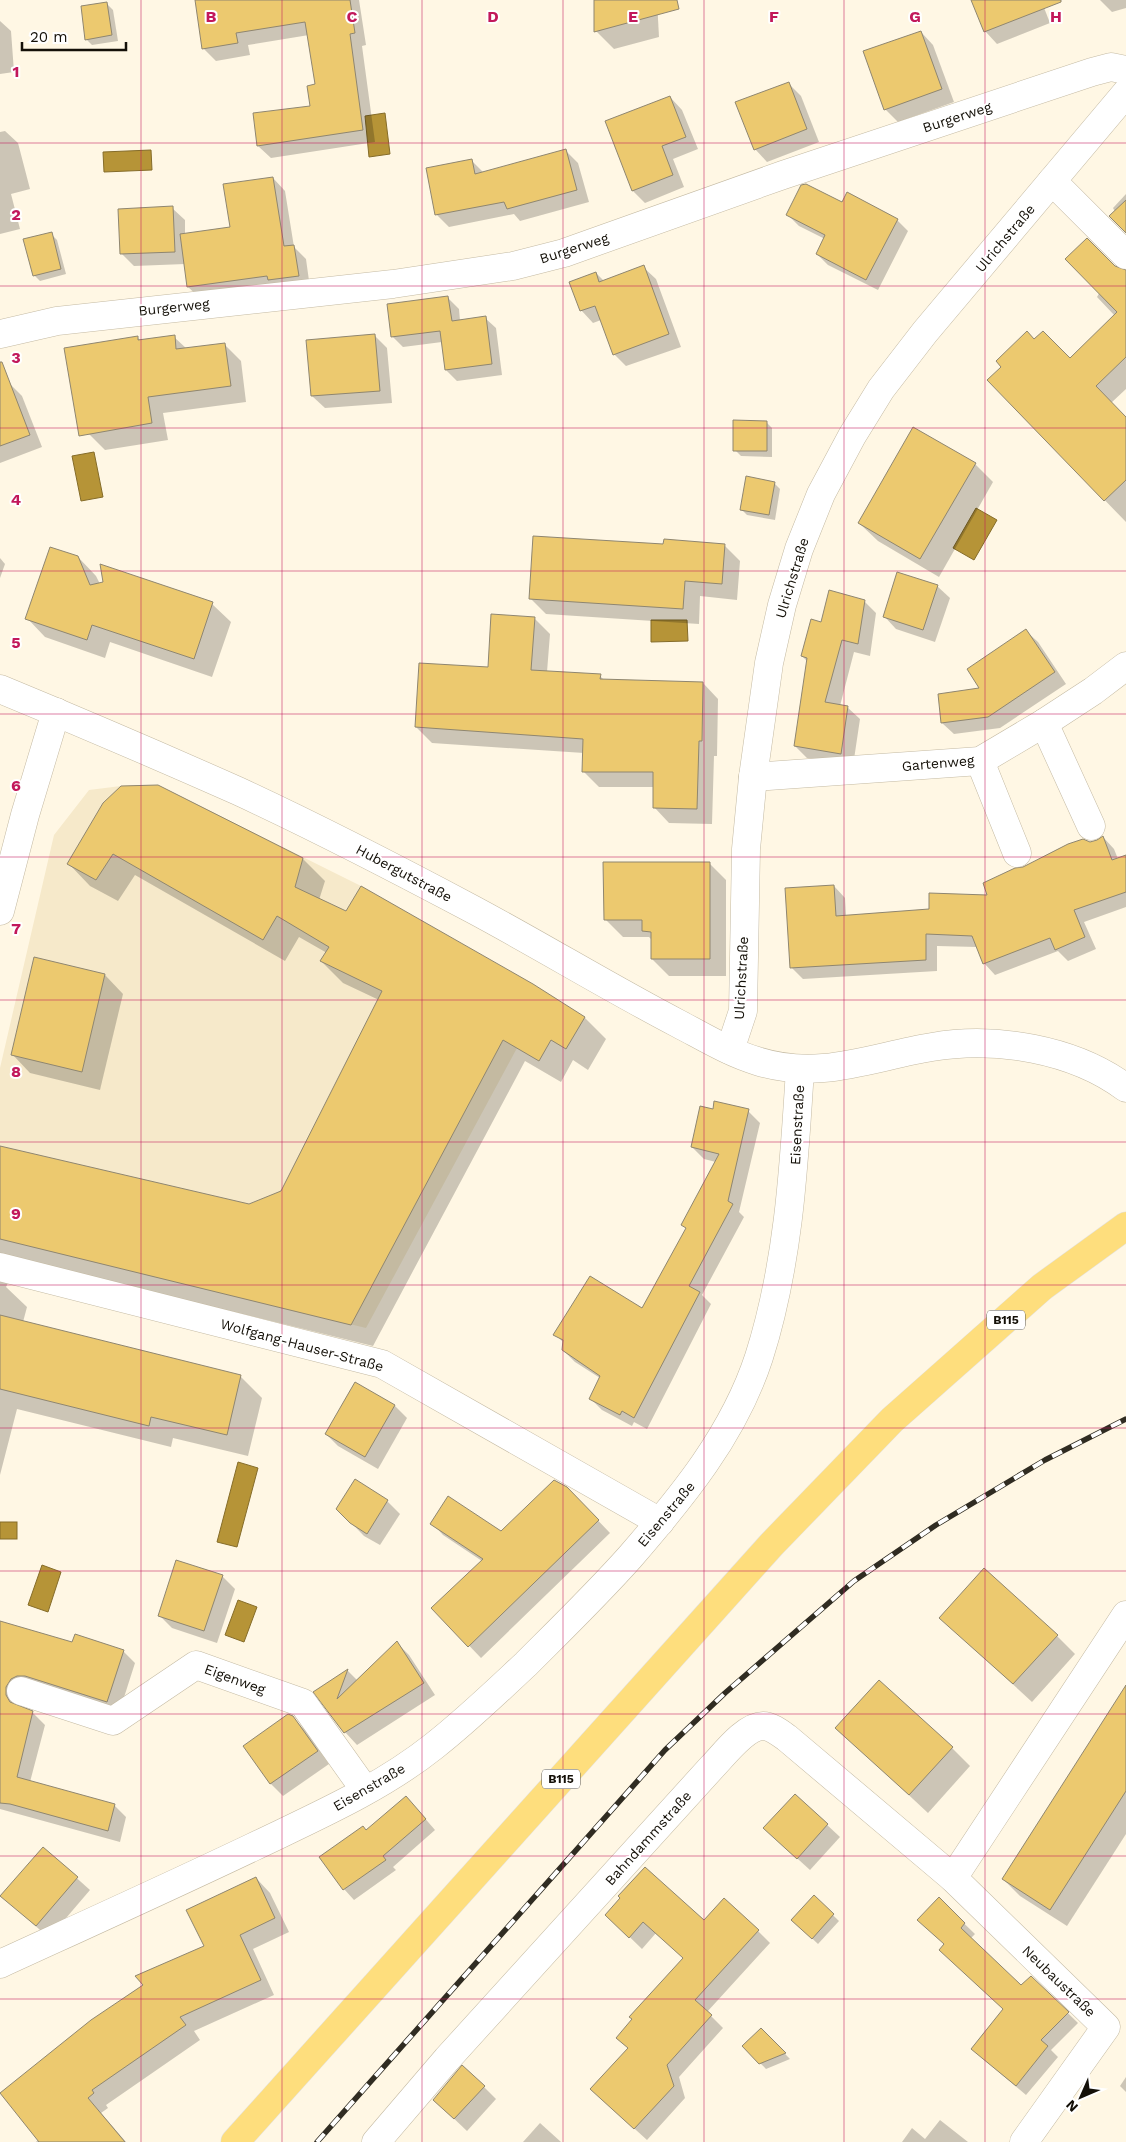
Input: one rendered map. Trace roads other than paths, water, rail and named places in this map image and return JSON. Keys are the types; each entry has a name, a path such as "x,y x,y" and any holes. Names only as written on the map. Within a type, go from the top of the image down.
{"main road":[{"name":"B115","path":"235,2142 824,1488 892,1420 1042,1288 1126,1226"}],"street":[{"name":"Burgerweg","path":"0,334 57,321 393,284 513,266 564,253 783,175 1092,72 1111,67 1126,70"},
{"name":"Ulrichstraße","path":"730,1050 742,1011 746,848 753,777 769,663 782,605 799,549 821,494 852,436 882,389 925,332 1126,93"},
{"path":"1052,181 1126,255"},
{"name":"Gartenweg","path":"753,777 980,761 1044,723 1093,691 1126,666"},
{"name":"Hubergutstraße","path":"0,689 238,791 340,840 476,911 651,1009 730,1050 755,1061 777,1066 800,1068"},
{"path":"0,911 25,815 56,712"},
{"path":"1044,723 1091,826"},
{"path":"980,761 1017,853"},
{"name":"Eisenstraße","path":"0,1964 312,1818 365,1790 433,1747 489,1699 590,1599 660,1522 697,1477 741,1399 758,1358 770,1317 789,1218 794,1171 800,1068 831,1068 863,1064 930,1047 967,1042 1002,1043 1040,1051 1084,1064 1108,1074 1126,1088"},
{"name":"Wolfgang-Hauser-Straße","path":"0,1267 382,1364 660,1522"},
{"path":"953,1878 1126,1615"},
{"name":"Eigenweg","path":"21,1691 113,1721 196,1665 303,1703 365,1790"},
{"name":"Bahndammstraße","path":"376,2142 447,2060 705,1775 738,1740 753,1728 763,1726 777,1731 953,1878"},
{"name":"Neubaustraße","path":"953,1878 1106,2027 1024,2142"}],"railway":[{"path":"317,2142 665,1750 725,1693 854,1581 936,1525 1045,1460 1126,1419"}]}
